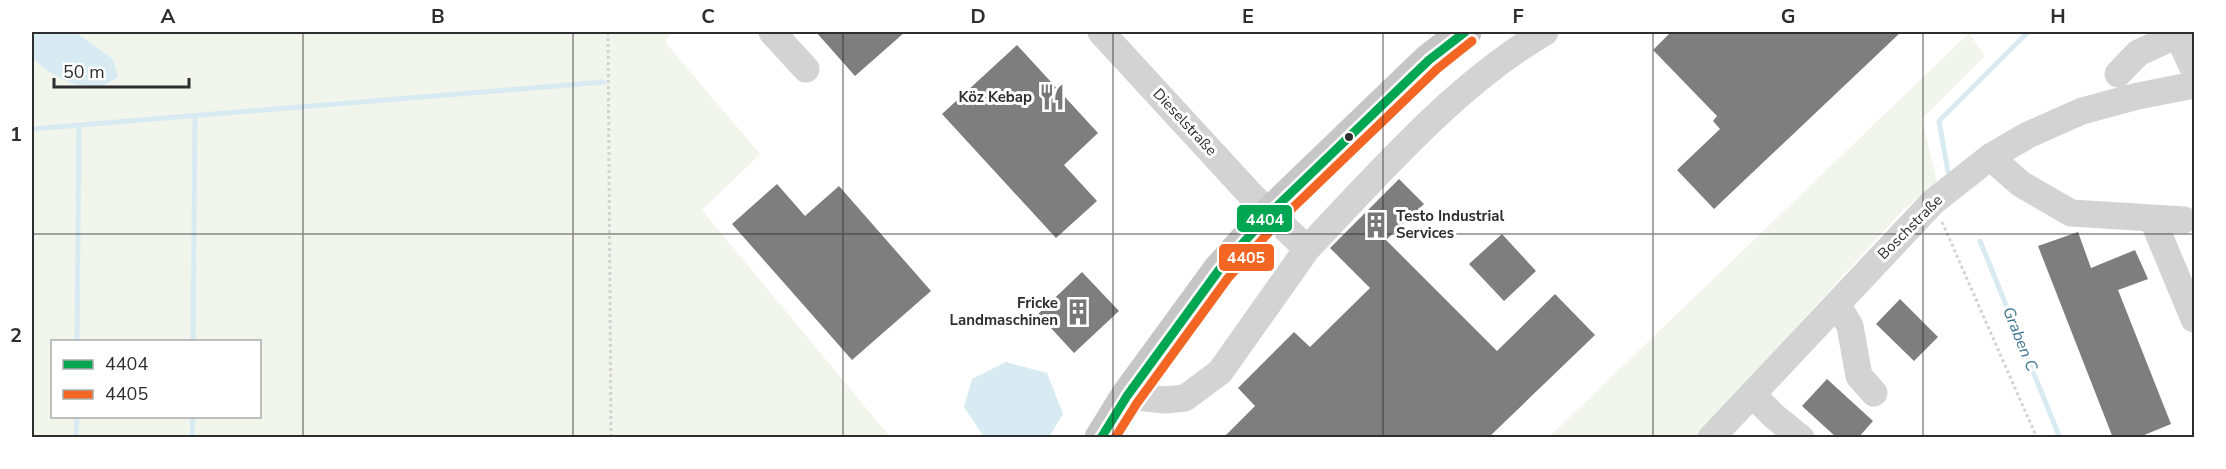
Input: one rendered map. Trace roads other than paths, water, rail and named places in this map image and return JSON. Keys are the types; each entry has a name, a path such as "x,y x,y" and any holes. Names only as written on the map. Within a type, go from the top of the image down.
{"main road":[{"path":"1101,438 1127,396 1219,270 1270,213 1413,76 1465,32"}],"street":[{"path":"772,32 806,69"},
{"name":"Dieselstraße","path":"1101,32 1270,213 1307,249"},
{"path":"1127,396 1165,400 1185,398 1220,372 1307,249 1406,144 1518,47 1545,32"},
{"path":"2118,74 2138,53 2171,38 2181,42 2194,70"},
{"name":"Boschstraße","path":"1711,438 1933,202 1990,157 2028,135 2082,111 2138,96 2194,85"},
{"path":"1990,157 2021,184 2071,213 2184,220"},
{"path":"2152,218 2194,319"},
{"path":"1837,304 1850,326 1858,376 1874,393"},
{"path":"1752,394 1771,429 1801,438"}],"waterway":[{"name":"Graben C","path":"1948,172 1939,121 2028,32"},
{"path":"32,129 604,82"},
{"path":"193,340 195,116"},
{"path":"77,340 79,125"},
{"name":"Graben C","path":"1980,241 2060,438"},
{"path":"76,438 77,418"},
{"path":"192,438 193,418"}],"place":[{"name":"Köz Kebap","path":"1052,97"},
{"name":"Testo Industrial Services","path":"1376,225"},
{"name":"Fricke Landmaschinen","path":"1078,312"}]}
